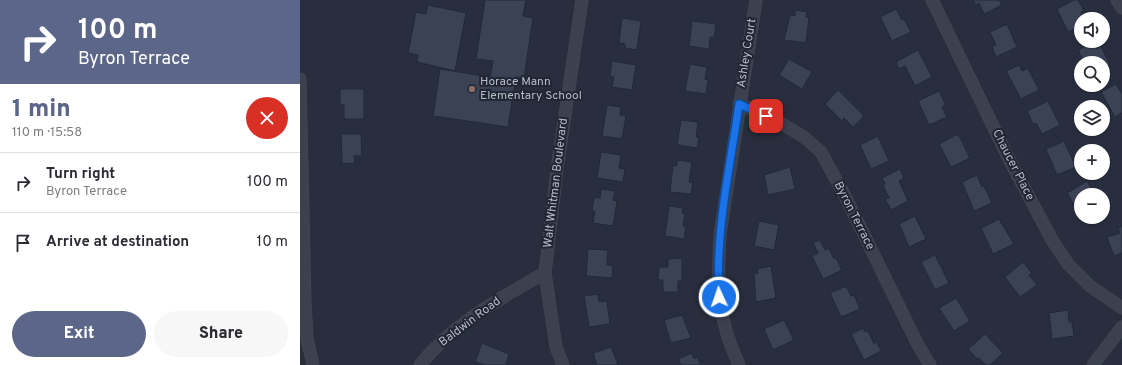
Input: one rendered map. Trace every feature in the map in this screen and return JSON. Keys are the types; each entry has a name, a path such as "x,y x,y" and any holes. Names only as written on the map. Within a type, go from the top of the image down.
{"street":[{"name":"Walt Whitman Boulevard","path":"563,365 556,347 545,273 557,169 582,0"},
{"name":"Ashley Court","path":"739,365 729,343 720,308 717,274 720,235 756,0"},
{"name":"Chaucer Place","path":"932,0 1008,157 1052,240 1068,264 1090,286 1122,308"},
{"path":"1117,0 1122,8"},
{"path":"300,79 305,302 307,340 313,365"},
{"name":"Byron Terrace","path":"739,104 779,122 804,137 821,152 846,198 918,345 930,365"},
{"name":"Baldwin Road","path":"420,365 432,350 484,308 545,273"},
{"path":"1093,365 1122,327"}],"building":[{"path":"485,0 526,0 523,16 533,18 524,78 516,77 508,127 433,116 440,69 490,77 493,61 476,59"},
{"path":"973,0 999,0 1002,5 984,14 979,3 976,5"},
{"path":"1074,0 1078,0 1084,11 1074,12 1074,29 1068,32 1057,9"},
{"path":"428,5 466,13 455,71 417,62 418,55 408,53 416,12 426,14"},
{"path":"896,9 902,20 904,19 911,32 892,41 880,17"},
{"path":"795,10 807,12 806,17 809,17 806,43 784,40 790,15 795,16"},
{"path":"622,18 641,21 637,50 625,48 625,44 619,43"},
{"path":"692,21 716,24 714,38 710,37 709,49 689,46"},
{"path":"1007,24 1017,47 996,57 992,47 996,45 990,32"},
{"path":"1082,48 1102,48 1106,56 1081,56 1078,50"},
{"path":"918,50 932,77 915,86 905,66 899,69 896,62"},
{"path":"789,59 812,72 802,89 779,75"},
{"path":"612,61 636,65 632,90 612,87 614,77 610,76"},
{"path":"690,64 707,67 705,79 708,80 706,94 685,91"},
{"path":"1019,65 1022,71 1028,68 1039,90 1021,99 1006,71"},
{"path":"1116,84 1122,94 1122,113 1115,117 1110,108 1110,100 1105,100 1101,92 1110,92 1110,87"},
{"path":"340,89 364,89 364,119 344,119 344,105 340,105"},
{"path":"838,90 864,116 853,127 844,118 842,121 825,104"},
{"path":"939,91 946,105 942,107 947,117 929,125 918,101"},
{"path":"1048,101 1060,125 1042,134 1036,123 1033,124 1027,111"},
{"path":"607,105 621,107 620,115 626,116 622,139 602,136"},
{"path":"681,120 698,122 696,137 699,137 697,148 677,145"},
{"path":"341,134 361,134 362,156 354,156 355,163 342,164"},
{"path":"958,134 970,158 951,167 939,144"},
{"path":"878,136 889,161 871,169 860,145"},
{"path":"1064,141 1074,163 1074,168 1057,175 1046,149"},
{"path":"601,152 621,155 619,168 625,169 623,182 597,178"},
{"path":"677,160 692,162 689,182 693,183 691,194 670,192 673,165 677,166"},
{"path":"790,167 795,189 768,195 764,175"},
{"path":"900,169 904,178 899,181 908,201 891,210 885,199 889,198 883,185 885,184 882,178"},
{"path":"977,175 982,187 984,186 992,203 974,211 962,182"},
{"path":"1087,181 1091,188 1075,188"},
{"path":"601,189 615,191 613,200 617,201 613,226 593,223 595,211 592,211 594,197 600,198"},
{"path":"1074,189 1074,204 1067,193"},
{"path":"669,206 683,208 682,213 685,214 683,226 686,226 684,239 665,236"},
{"path":"915,216 926,239 909,247 899,224"},
{"path":"999,219 1014,244 993,254 981,228"},
{"path":"759,221 779,225 774,250 754,246"},
{"path":"1122,226 1122,253 1114,256 1107,237 1120,233 1118,228"},
{"path":"820,240 825,250 829,248 834,259 836,258 842,270 823,279 812,256 818,253 813,243"},
{"path":"588,249 608,250 607,265 613,266 612,278 586,276"},
{"path":"935,255 949,283 935,290 921,262"},
{"path":"682,258 682,281 678,281 678,292 663,292 663,280 658,280 659,267 668,267 668,259"},
{"path":"1023,262 1032,273 1029,275 1037,285 1020,297 1005,277"},
{"path":"771,266 776,298 756,302 754,274 758,273 757,269"},
{"path":"846,286 851,296 854,295 860,309 841,317 830,293"},
{"path":"598,294 599,302 607,301 610,324 589,327 584,296"},
{"path":"956,298 970,321 954,331 939,308"},
{"path":"1068,310 1069,322 1072,322 1074,336 1052,339 1049,313"},
{"path":"682,315 691,338 671,343 664,320"},
{"path":"784,320 794,340 773,350 764,329"},
{"path":"863,328 865,332 868,331 874,344 877,342 881,351 864,360 851,334"},
{"path":"985,334 1003,353 990,365 986,365 979,358 977,359 968,349"},
{"path":"482,343 509,354 506,365 485,365 475,362"},
{"path":"611,347 618,365 597,365 593,353"},
{"path":"692,353 694,359 697,357 701,365 681,365 678,359"}],"place":[{"name":"Horace Mann Elementary School","path":"472,89"}],"route":[{"path":"719,297 717,274 720,235 739,104 766,116"}]}
